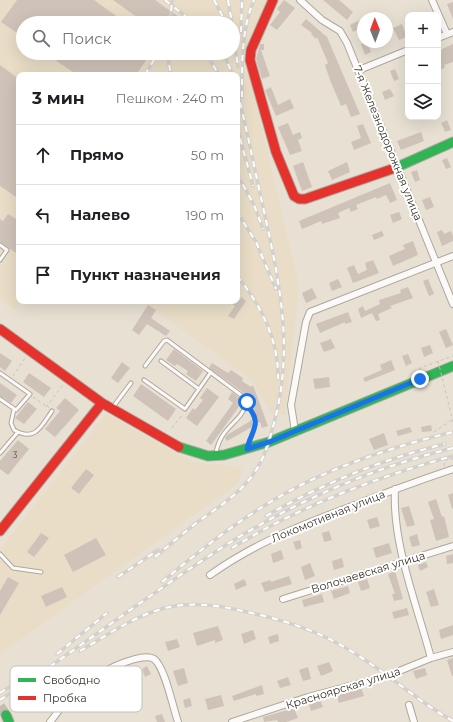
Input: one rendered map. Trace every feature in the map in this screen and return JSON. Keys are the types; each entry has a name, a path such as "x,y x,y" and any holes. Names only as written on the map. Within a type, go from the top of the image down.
{"main road":[{"path":"273,0 251,50 250,60 276,152 294,196 299,199 305,198 398,167 453,142"},
{"path":"0,328 102,403 185,450 216,456 247,449 295,431 453,366"},
{"path":"0,531 102,403"}],"street":[{"name":"7-я Железнодорожная улица","path":"300,0 322,20 340,30 359,70 453,304"},
{"path":"432,0 450,33"},
{"path":"359,70 405,51"},
{"path":"295,431 292,405 306,322 310,312 453,256"},
{"name":"Локомотивная улица","path":"210,575 253,547 293,528 395,489 453,469"},
{"path":"395,489 394,506 404,561 431,658"},
{"name":"Волочаевская улица","path":"283,599 453,546"},
{"name":"Красноярская улица","path":"232,722 308,697 387,676 431,658 453,652"},
{"path":"116,666 145,657 154,659 161,669 178,722"},
{"path":"409,705 414,722"},
{"path":"50,722 58,712"}],"lane":[{"path":"0,245 7,250 0,260"},
{"path":"145,366 161,344 167,340 242,395 252,412 256,424 256,429 247,449"},
{"path":"161,361 199,389"},
{"path":"144,380 185,410 212,372"},
{"path":"0,374 30,394 19,408 14,409"},
{"path":"112,408 131,383"},
{"path":"0,399 14,409"},
{"path":"216,456 220,437 241,415 246,404"},
{"path":"14,409 11,424 14,430 26,434 34,434 52,411"},
{"path":"0,453 18,432"},
{"path":"0,554 13,568 41,572"}],"path":[{"path":"10,380 27,356"},
{"path":"420,368 453,356"},
{"path":"438,361 453,422"},
{"path":"46,407 64,383"},
{"path":"30,394 52,411"},
{"path":"172,428 185,410"},
{"path":"434,432 452,420"},
{"path":"445,460 453,459"}],"shaded area":[{"path":"0,0 269,0 245,56 299,286 285,415 271,413 251,379 146,304 240,304 240,72 16,72 16,304 19,304 15,310 0,299"},
{"path":"106,414 192,462 226,465 242,469 238,483 0,654 0,549"}],"building":[{"path":"17,0 94,0 116,16 16,16 16,32 1,22"},
{"path":"113,0 155,0 177,16 135,16"},
{"path":"284,0 295,8 277,30 270,25 280,12 277,9"},
{"path":"323,0 339,0 353,12 347,20"},
{"path":"453,2 453,19 447,4"},
{"path":"306,19 327,37 360,114 351,117 346,104 341,106 325,65 328,63 317,37 316,39 311,34 312,33 301,25"},
{"path":"357,22 357,30 353,32 350,25"},
{"path":"402,24 405,32 405,38 399,40 393,28"},
{"path":"260,44 264,44 264,50 261,50 270,76 262,79 256,59"},
{"path":"453,44 453,62 444,65 445,68 441,69 441,50"},
{"path":"362,48 369,48 371,52 365,55"},
{"path":"55,60 146,60 138,72 73,72"},
{"path":"0,65 16,77 16,197 0,186"},
{"path":"395,69 399,79 394,81 390,71"},
{"path":"271,87 278,105 290,99 294,108 276,116 265,90"},
{"path":"390,89 394,96 385,100 382,92"},
{"path":"447,120 451,130 445,132 441,123"},
{"path":"288,123 293,135 300,132 302,138 298,140 302,151 290,155 278,127"},
{"path":"363,124 371,143 354,150 351,142 361,138 357,126"},
{"path":"421,132 424,141 401,150 397,141"},
{"path":"447,158 451,167 446,169 442,160"},
{"path":"303,162 312,187 302,191 293,166"},
{"path":"347,162 350,172 332,180 328,171"},
{"path":"417,170 420,180 415,182 411,172"},
{"path":"390,183 397,200 390,203 386,195 377,199 376,197 356,205 358,209 351,212 349,208 338,213 340,218 322,224 321,221 302,229 299,221"},
{"path":"430,197 434,207 426,210 422,200"},
{"path":"399,212 402,219 393,223 390,215"},
{"path":"8,214 16,219 16,253 0,242 0,219 3,221"},
{"path":"442,230 444,234 451,231 453,241 442,246 437,232"},
{"path":"382,231 384,236 374,240 372,235"},
{"path":"413,241 418,255 393,266 389,256 405,249 403,245"},
{"path":"373,260 379,273 353,283 347,268 354,265 358,274 367,270 365,263"},
{"path":"338,279 342,287 332,291 329,283"},
{"path":"428,279 434,294 429,296 423,281"},
{"path":"408,287 413,298 390,306 392,308 378,314 380,320 376,321 372,313 361,318 358,309 363,306 365,311 380,304 379,300 401,293 400,290"},
{"path":"312,288 317,298 306,303 302,293"},
{"path":"241,297 246,301 234,319 228,316 235,306 232,304 240,304"},
{"path":"148,305 156,310 151,318 170,331 166,336 147,324 139,335 132,330"},
{"path":"348,312 352,322 345,324 345,322 320,333 316,324"},
{"path":"446,329 453,345 446,348 439,332"},
{"path":"331,339 335,348 324,352 320,343"},
{"path":"430,345 433,353 424,357 421,348"},
{"path":"174,349 203,371 196,381 186,374 188,371 177,364 175,366 166,360"},
{"path":"0,353 12,361 5,371 0,367"},
{"path":"408,354 412,363 406,366 402,356"},
{"path":"391,360 395,370 365,382 363,378 382,370 380,365"},
{"path":"122,362 130,368 118,383 111,378"},
{"path":"212,363 228,373 231,370 243,378 242,381 251,387 253,385 268,426 262,428 260,422 258,423 252,402 247,395 209,368"},
{"path":"29,373 51,388 44,397 23,382"},
{"path":"329,377 330,387 315,389 313,379"},
{"path":"0,383 17,395 11,403 0,396"},
{"path":"141,384 176,409 168,421 133,396"},
{"path":"207,388 219,397 197,426 186,418 193,408 195,410 203,400 200,398"},
{"path":"232,392 243,401 211,445 206,441 233,403 228,399"},
{"path":"65,398 79,410 55,437 45,429 60,411 56,408"},
{"path":"28,402 37,409 24,424 15,418"},
{"path":"252,420 252,427 227,441 225,438 227,435"},
{"path":"431,425 432,431 422,432 421,427"},
{"path":"410,427 412,432 398,436 396,431"},
{"path":"384,433 388,445 374,450 369,439"},
{"path":"18,440 29,449 8,475 0,469 0,461"},
{"path":"86,469 94,475 79,494 71,488"},
{"path":"453,493 453,508 452,509 448,495"},
{"path":"436,499 442,517 444,516 449,537 436,541 430,520 434,519 428,502"},
{"path":"409,506 415,525 407,527 401,508"},
{"path":"377,517 380,526 370,529 367,520"},
{"path":"329,531 332,540 324,542 322,533"},
{"path":"41,533 49,538 34,557 27,552"},
{"path":"417,534 420,545 412,547 409,537"},
{"path":"96,538 106,555 73,572 64,555"},
{"path":"300,540 302,548 296,550 293,542"},
{"path":"389,543 392,553 376,558 373,548"},
{"path":"281,550 284,559 273,563 271,554"},
{"path":"453,554 453,563 447,564 446,556"},
{"path":"342,558 344,567 334,570 332,561"},
{"path":"426,562 428,567 420,571 418,565"},
{"path":"310,563 315,576 305,580 301,567"},
{"path":"395,571 403,599 394,601 392,594 395,594 388,574"},
{"path":"289,576 292,584 265,592 261,583 270,580 271,582"},
{"path":"8,577 19,583 0,615 0,591"},
{"path":"244,579 247,585 236,590 234,584"},
{"path":"367,579 370,588 361,591 358,582"},
{"path":"348,586 350,593 334,599 331,591"},
{"path":"62,587 67,597 46,607 41,596"},
{"path":"434,589 439,605 431,607 426,592"},
{"path":"322,594 324,602 304,607 302,600"},
{"path":"407,608 409,615 394,619 392,612"},
{"path":"453,625 453,635 441,639 439,630"},
{"path":"218,626 223,640 215,643 215,640 197,646 193,633"},
{"path":"253,630 256,639 244,644 241,634"},
{"path":"278,634 279,641 270,644 268,637"},
{"path":"177,639 180,647 168,651 165,642"},
{"path":"453,658 453,676 452,676 447,660"},
{"path":"329,662 333,671 321,676 317,666"},
{"path":"147,666 151,674 145,677 142,669"},
{"path":"308,667 311,679 303,681 299,670"},
{"path":"184,668 188,683 178,686 173,671"},
{"path":"425,668 427,675 416,679 413,671"},
{"path":"288,677 291,685 280,688 277,681"},
{"path":"262,685 264,694 256,696 256,694 234,701 232,696"},
{"path":"361,688 364,696 339,703 336,694"},
{"path":"221,695 224,706 208,710 205,699"},
{"path":"190,698 192,706 185,708 183,700"},
{"path":"320,700 323,707 311,711 309,704"},
{"path":"294,708 298,718 286,722 278,722 277,720 264,722 263,717"},
{"path":"162,714 165,722 157,722 155,716"}],"tunnel":[{"path":"0,706 6,715"}],"railway":[{"path":"165,0 185,16"},
{"path":"214,0 222,16"},
{"path":"228,0 231,16"},
{"path":"241,32 242,0"},
{"path":"242,97 244,35 254,0"},
{"path":"171,16 172,1"},
{"path":"147,72 154,60"},
{"path":"168,60 170,72"},
{"path":"210,60 217,72"},
{"path":"226,60 232,72"},
{"path":"237,60 238,67"},
{"path":"155,557 195,524 218,508 239,490 252,476 260,464 268,444 280,395 284,342 279,291 270,238 240,102"},
{"path":"240,138 253,186"},
{"path":"240,179 254,205 263,229"},
{"path":"240,217 256,242 276,289"},
{"path":"240,280 261,311 272,337 278,365 278,379"},
{"path":"162,582 246,517 301,485 376,454 453,432"},
{"path":"266,516 309,493 375,465 445,444"},
{"path":"52,666 204,559 259,525 312,498 340,486 396,465 453,448"},
{"path":"232,548 285,519 340,494 396,473 453,456"},
{"path":"118,577 158,550"},
{"path":"80,651 129,622 161,609 183,605 225,607 282,621 312,631 341,645 453,721"},
{"path":"57,654 107,613"},
{"path":"0,693 10,686"},
{"path":"0,700 10,693"}],"traffic: fast":[{"path":"395,168 453,142"},
{"path":"179,447 208,456 224,455 269,442 453,366"},
{"path":"6,715 9,722"}],"traffic: jam":[{"path":"273,0 251,50 250,60 276,152 294,196 299,199 305,199 395,168"},
{"path":"0,329 102,403 179,447"},
{"path":"0,531 102,403"}],"route":[{"path":"247,402 246,404 250,408 256,424 256,429 251,437 247,449 269,442 420,379"}]}
